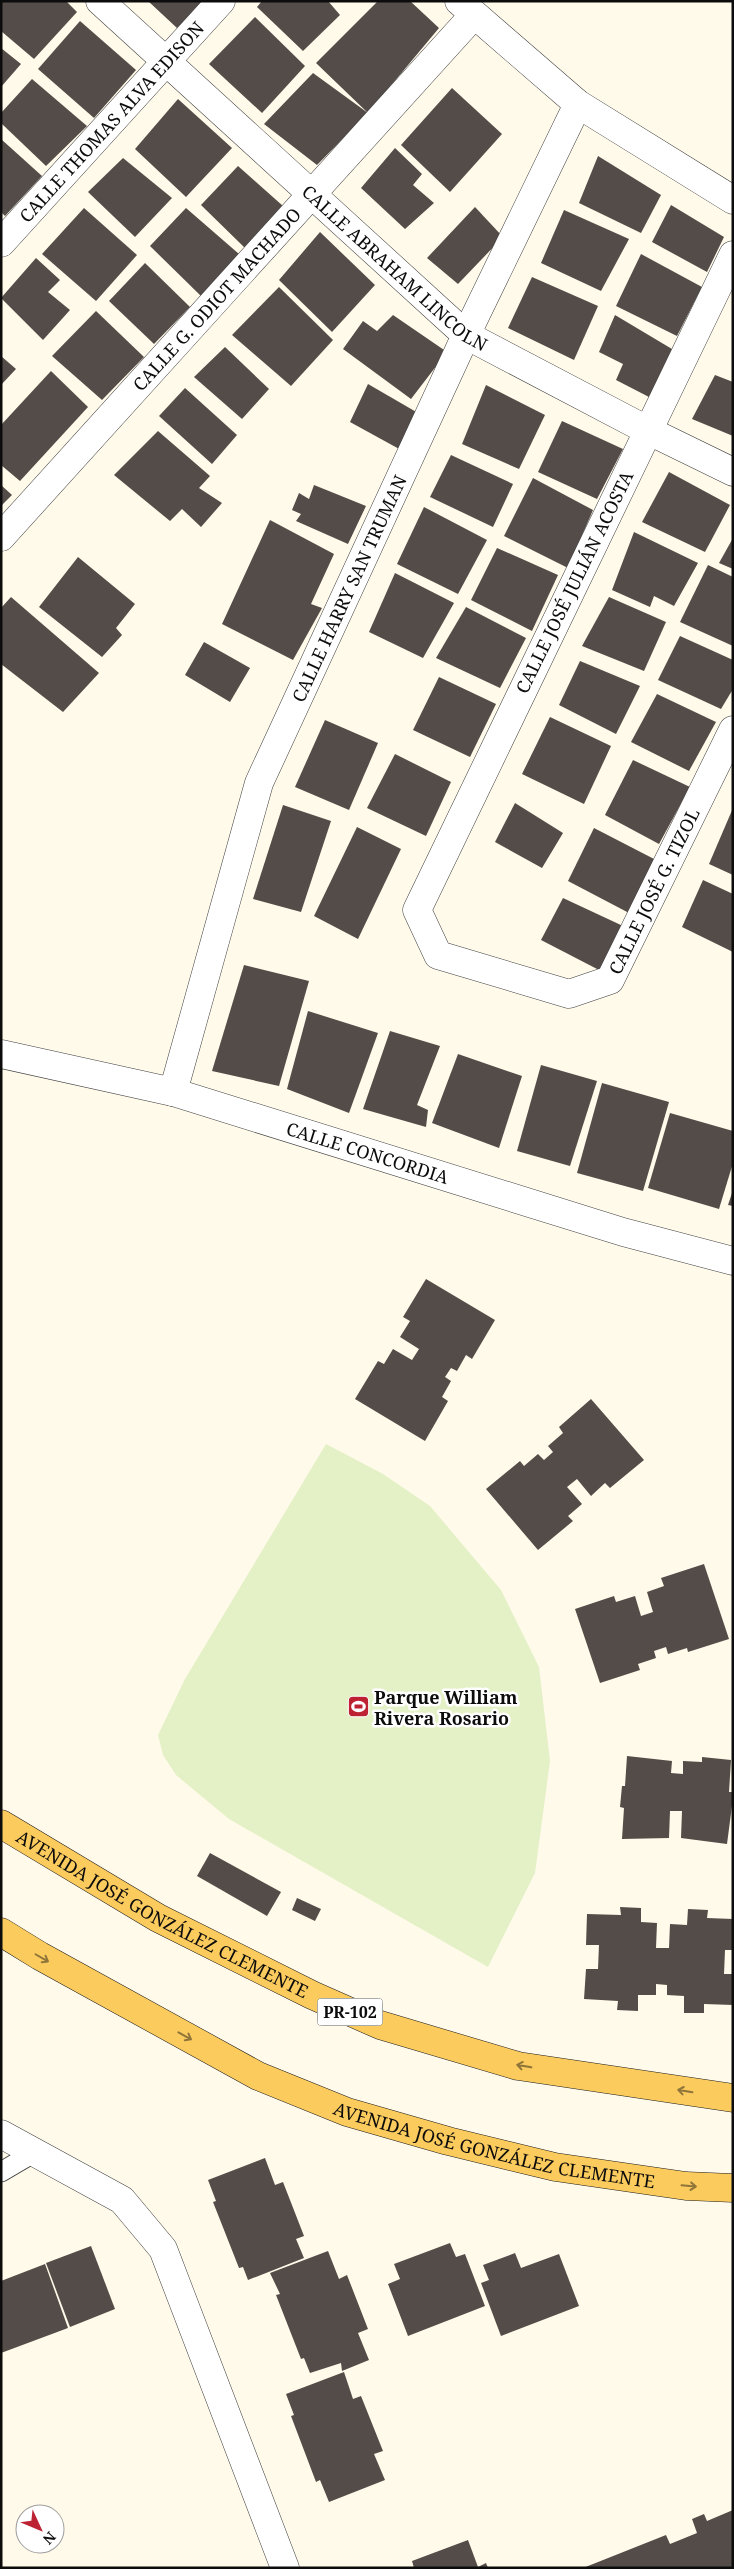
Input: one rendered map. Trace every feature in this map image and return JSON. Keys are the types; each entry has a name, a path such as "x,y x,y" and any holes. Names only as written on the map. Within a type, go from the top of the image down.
{"main road":[{"name":"AVENIDA JOSÉ GONZÁLEZ CLEMENTE","path":"1,1824 158,1918 312,1995 380,2025 518,2066 733,2098"},
{"name":"AVENIDA JOSÉ GONZÁLEZ CLEMENTE","path":"1,1932 40,1956 258,2076 347,2112 448,2141 555,2167 686,2186 733,2188"}],"street":[{"name":"CALLE ABRAHAM LINCOLN","path":"100,1 466,335 647,430 733,472"},
{"name":"CALLE THOMAS ALVA EDISON","path":"1,243 221,1"},
{"path":"466,8 578,104 733,200"},
{"name":"CALLE G. ODIOT MACHADO","path":"1,537 311,193 466,8"},
{"name":"CALLE HARRY SAN TRUMAN","path":"173,1092 259,783 466,335 578,104"},
{"name":"CALLE JOSÉ JULIÁN ACOSTA","path":"417,910 733,255"},
{"name":"CALLE JOSÉ G. TIZOL","path":"417,910 438,955 570,994 610,980 733,730"},
{"name":"CALLE CONCORDIA","path":"1,1054 173,1092 624,1232 733,1261"},
{"path":"1,2134 122,2200 163,2249 285,2568"}],"lane":[{"path":"1,2172 35,2152"}],"green space":[{"name":"Parque William Rivera Rosario","path":"326,1444 383,1474 430,1506 501,1590 539,1667 550,1761 535,1873 488,1967 229,1819 176,1775 163,1755 158,1735 185,1679"}],"building":[{"path":"1,1 66,1 77,12 34,59 1,31"},
{"path":"148,1 204,1 177,28"},
{"path":"262,1 328,1 340,15 303,51 257,7"},
{"path":"378,1 410,1 439,28 368,113 316,63"},
{"path":"255,17 305,66 262,113 209,64"},
{"path":"80,21 136,70 94,118 38,69"},
{"path":"1,48 21,64 1,87"},
{"path":"313,73 368,113 317,165 264,124"},
{"path":"32,79 87,126 46,166 1,123 1,113"},
{"path":"452,88 502,134 450,192 401,145"},
{"path":"178,99 232,148 186,197 135,149"},
{"path":"1,139 42,176 5,216 1,212"},
{"path":"395,148 422,174 413,185 434,203 405,229 361,188"},
{"path":"598,156 661,195 641,233 579,203"},
{"path":"123,158 172,198 135,237 88,192"},
{"path":"238,166 283,206 246,249 201,205"},
{"path":"671,205 724,237 707,272 652,242"},
{"path":"475,207 503,237 458,284 427,258"},
{"path":"84,208 137,255 96,301 42,254"},
{"path":"186,208 239,254 202,297 150,246"},
{"path":"564,210 629,239 601,291 541,263"},
{"path":"320,232 375,285 332,332 279,280"},
{"path":"641,254 702,287 677,336 616,306"},
{"path":"36,258 60,280 48,292 70,310 43,340 1,298"},
{"path":"145,263 190,307 154,344 109,301"},
{"path":"532,277 598,306 574,360 508,328"},
{"path":"279,287 333,340 291,386 232,335"},
{"path":"96,311 144,357 102,400 52,356"},
{"path":"393,315 447,352 411,399 343,349 363,321 377,331"},
{"path":"615,315 672,349 649,397 616,380 623,364 599,352"},
{"path":"225,347 269,389 242,419 194,377"},
{"path":"1,356 16,369 1,385"},
{"path":"51,371 88,407 20,481 1,465 1,425"},
{"path":"715,375 733,382 733,436 692,419"},
{"path":"368,384 418,413 401,450 350,422"},
{"path":"486,385 545,415 519,469 462,444"},
{"path":"185,388 237,435 212,464 159,416"},
{"path":"562,421 623,449 597,499 538,472"},
{"path":"158,431 210,476 199,488 222,503 201,527 182,509 170,521 114,475"},
{"path":"451,455 513,484 493,527 430,497"},
{"path":"669,472 730,505 705,552 642,522"},
{"path":"533,478 593,510 568,568 504,536"},
{"path":"1,485 12,495 1,506"},
{"path":"314,485 366,506 348,544 296,521 301,514 292,510 299,493 309,499"},
{"path":"424,507 487,540 458,594 397,564"},
{"path":"270,520 334,554 311,604 322,608 293,660 222,624"},
{"path":"634,532 698,563 674,606 654,596 650,607 612,590"},
{"path":"733,538 733,569 719,563"},
{"path":"497,548 558,575 532,631 471,600"},
{"path":"78,557 135,604 116,628 122,635 102,657 39,607"},
{"path":"708,565 733,577 733,646 680,622"},
{"path":"395,573 454,603 423,658 369,632"},
{"path":"11,597 99,673 63,712 1,664 1,608"},
{"path":"609,597 666,622 644,671 582,646"},
{"path":"466,607 526,638 500,688 436,658"},
{"path":"680,636 733,660 733,689 721,709 658,680"},
{"path":"204,642 250,668 230,702 185,675"},
{"path":"580,661 640,686 616,734 559,705"},
{"path":"439,677 496,704 470,757 413,730"},
{"path":"657,694 716,722 689,771 631,742"},
{"path":"550,717 611,746 584,804 522,774"},
{"path":"325,720 378,743 349,810 295,787"},
{"path":"395,754 451,782 426,836 367,808"},
{"path":"633,760 690,787 659,844 605,815"},
{"path":"515,803 563,833 542,868 495,842"},
{"path":"283,805 331,821 301,912 253,899"},
{"path":"733,808 733,875 709,864"},
{"path":"357,827 401,849 358,939 314,916"},
{"path":"594,828 656,860 629,913 568,881"},
{"path":"703,880 733,894 733,952 682,927"},
{"path":"563,898 623,926 601,971 541,940"},
{"path":"244,965 309,981 279,1086 212,1071"},
{"path":"308,1011 378,1033 349,1113 287,1089"},
{"path":"390,1031 440,1046 417,1105 428,1110 426,1127 363,1109"},
{"path":"458,1054 522,1076 499,1148 432,1123"},
{"path":"541,1065 597,1081 570,1166 517,1151"},
{"path":"602,1083 669,1102 643,1191 577,1173"},
{"path":"670,1113 733,1131 733,1163 719,1209 648,1188"},
{"path":"733,1190 733,1206 728,1205"},
{"path":"426,1279 495,1320 472,1359 466,1355 457,1371 451,1368 445,1377 451,1381 442,1397 448,1401 425,1441 355,1399 378,1361 384,1364 393,1349 412,1360 419,1349 400,1337 410,1321 403,1317"},
{"path":"591,1399 644,1460 610,1488 605,1483 591,1496 577,1479 567,1487 582,1504 568,1516 573,1521 538,1550 486,1489 520,1461 524,1466 538,1454 544,1460 553,1452 548,1446 563,1433 559,1427"},
{"path":"704,1564 729,1639 688,1652 687,1648 668,1654 666,1647 654,1651 656,1658 638,1664 640,1670 600,1683 575,1609 614,1596 616,1602 635,1596 641,1616 653,1612 647,1592 664,1586 661,1578"},
{"path":"627,1756 672,1761 671,1773 683,1774 683,1761 702,1762 702,1757 731,1760 729,1792 733,1792 733,1798 727,1844 681,1838 682,1811 670,1811 669,1838 622,1839 624,1808 620,1807 622,1786 625,1786"},
{"path":"210,1853 281,1892 267,1916 197,1876"},
{"path":"297,1898 321,1909 315,1921 292,1910"},
{"path":"620,1907 641,1908 641,1922 657,1923 656,1948 669,1948 670,1924 687,1925 688,1909 708,1910 707,1918 733,1919 733,1950 725,1950 724,1974 733,1974 733,2005 704,2004 704,2013 684,2013 684,1996 667,1995 667,1985 656,1984 656,1995 638,1995 638,2011 617,2010 618,2001 584,1999 586,1969 598,1969 599,1945 586,1945 587,1914 621,1915"},
{"path":"265,2158 275,2185 283,2182 304,2236 296,2239 304,2258 248,2280 243,2267 239,2268 213,2202 216,2201 208,2180"},
{"path":"450,2243 456,2257 465,2254 485,2306 408,2336 388,2284 400,2279 394,2264"},
{"path":"91,2246 115,2309 70,2327 46,2263"},
{"path":"328,2251 339,2279 347,2275 368,2329 358,2333 369,2360 342,2371 341,2363 310,2373 304,2358 301,2359 276,2295 280,2294 270,2273"},
{"path":"515,2253 521,2268 559,2254 579,2306 501,2336 481,2283 489,2280 483,2265"},
{"path":"45,2264 68,2328 1,2353 1,2281"},
{"path":"344,2372 353,2399 361,2396 383,2451 374,2454 385,2480 329,2502 320,2480 316,2482 291,2416 294,2415 286,2394"},
{"path":"733,2510 733,2568 583,2568 666,2535 670,2544 697,2533 692,2519 704,2514 707,2521"},
{"path":"468,2540 478,2567 486,2563 488,2568 414,2568 412,2561"}],"place":[{"name":"Parque William Rivera Rosario","path":"358,1707"}]}
